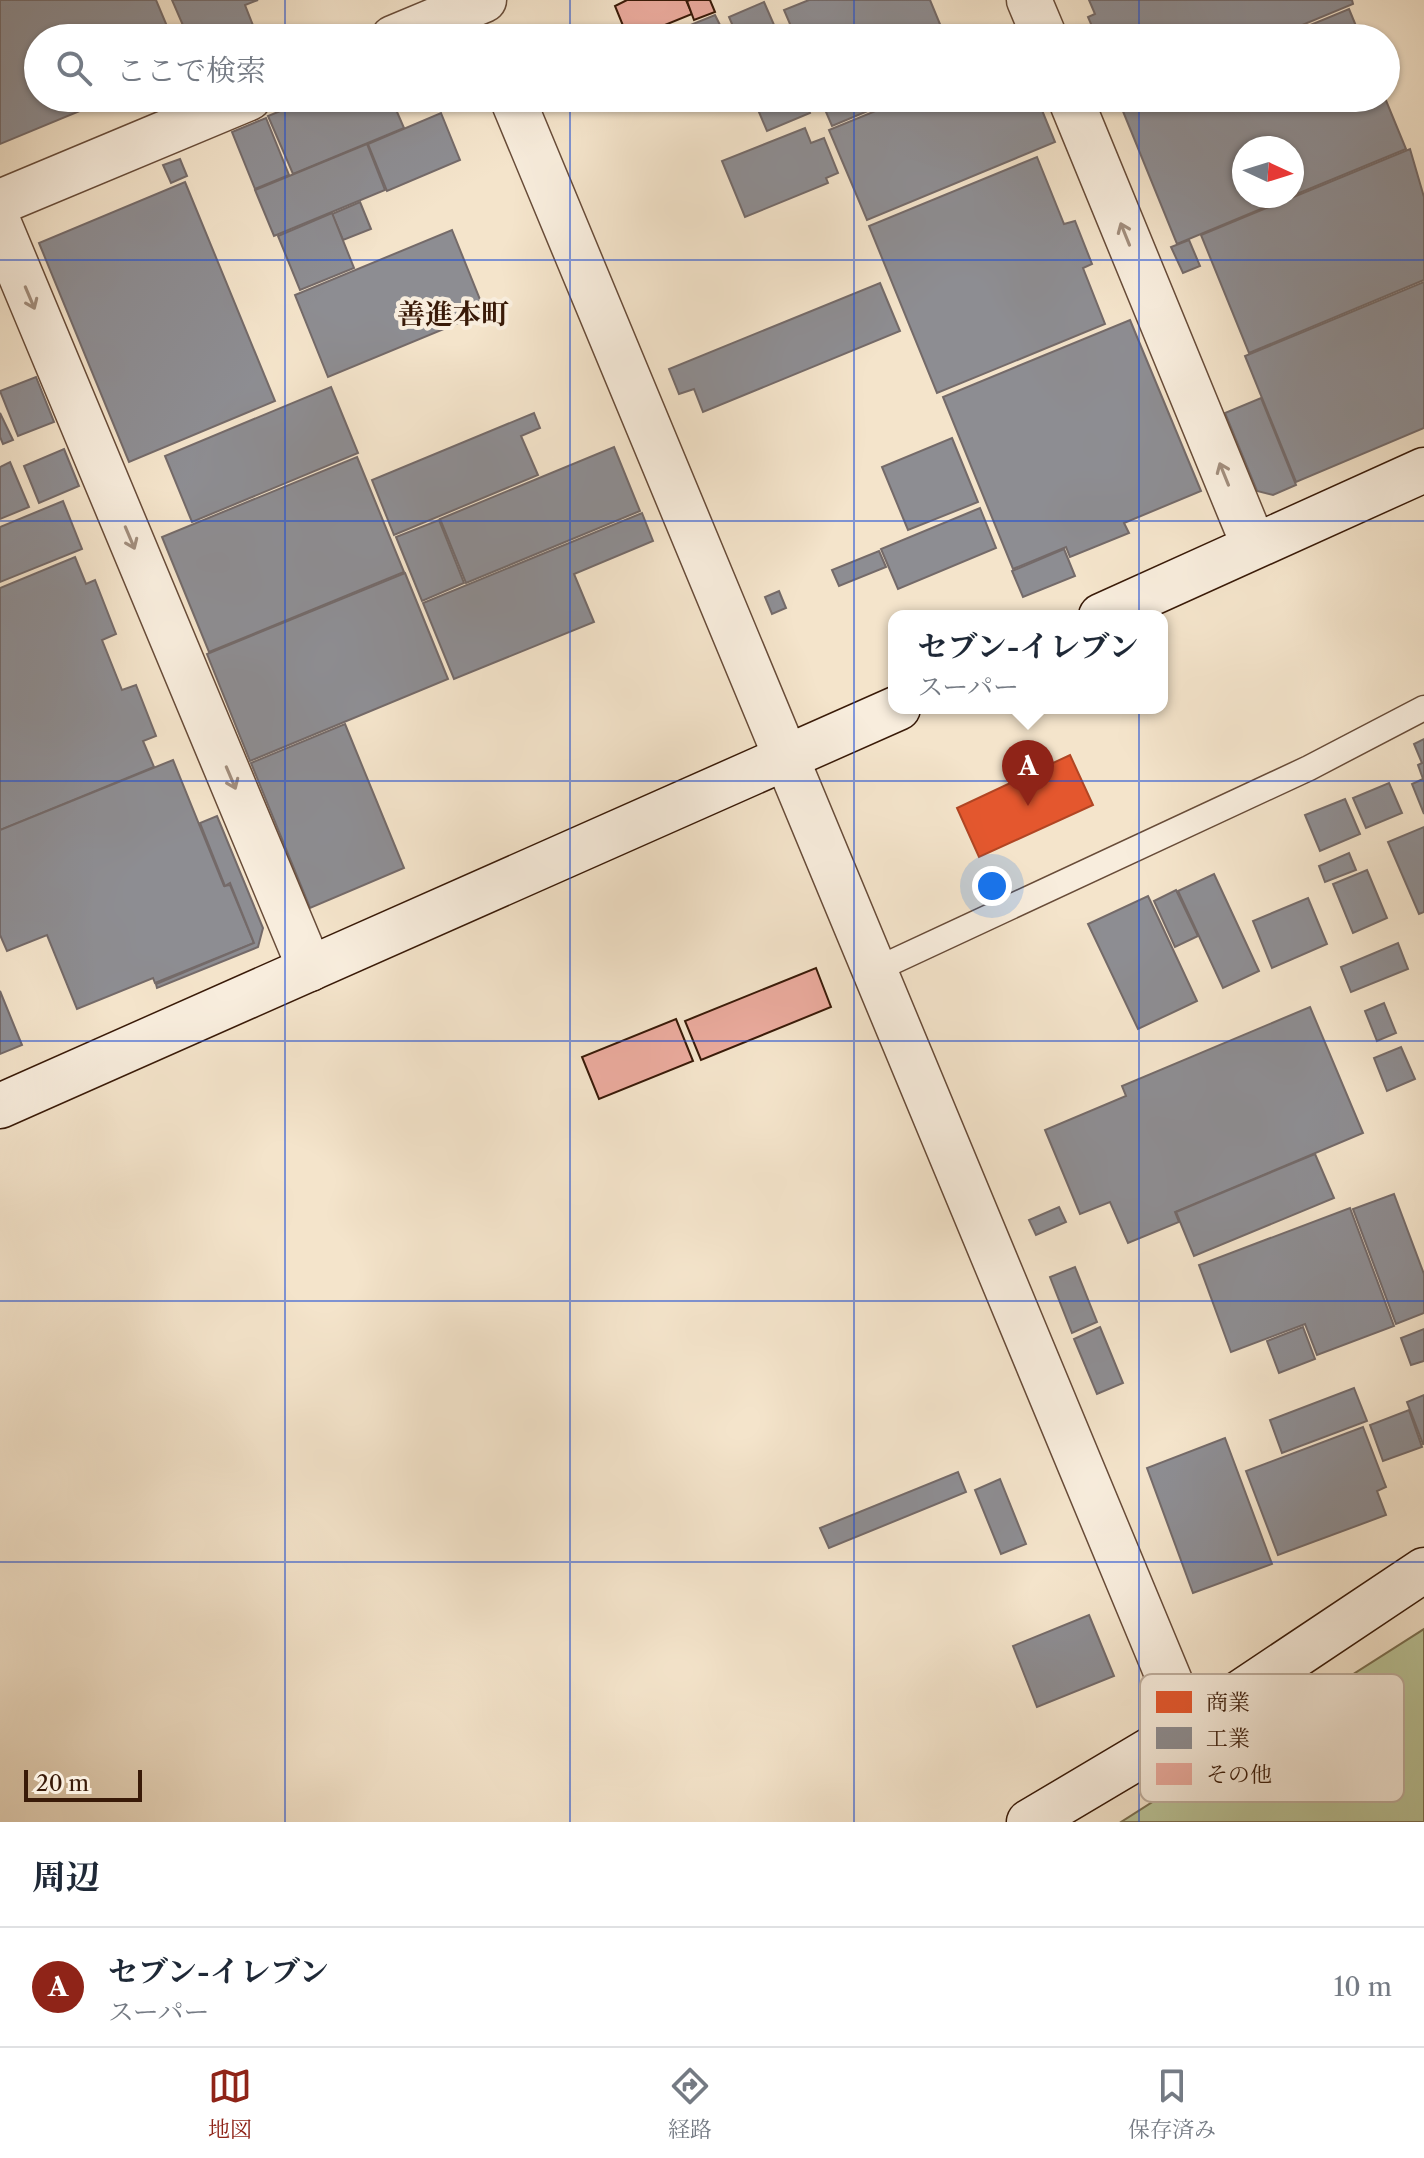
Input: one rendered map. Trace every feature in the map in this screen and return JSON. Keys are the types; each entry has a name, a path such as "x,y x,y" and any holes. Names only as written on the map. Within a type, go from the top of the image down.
{"street":[{"path":"1029,0 1039,24"},
{"path":"438,24 479,11"},
{"path":"0,202 215,112"},
{"path":"518,112 1167,1674"},
{"path":"1076,112 1254,546"},
{"path":"0,226 310,969"},
{"path":"1114,610 1424,470"},
{"path":"0,1106 888,713"},
{"path":"1268,1674 1424,1570"},
{"path":"1029,1822 1140,1756"}],"lane":[{"path":"875,970 1309,768 1424,708"}],"green space":[{"path":"1424,1629 1424,1822 1121,1822 1152,1802 1404,1802 1404,1674 1353,1674"}],"building: 商業":[{"path":"1070,755 1093,805 979,857 957,808"}],"building: 工業":[{"path":"0,0 156,0 166,24 24,24 24,112 77,112 0,144"},
{"path":"172,0 258,0 245,5 252,24 182,24"},
{"path":"809,0 930,0 940,24 790,24 784,10"},
{"path":"1089,0 1352,0 1353,4 1305,24 1091,24 1088,17 1095,14"},
{"path":"764,2 774,24 732,24 729,17"},
{"path":"1349,9 1355,24 1313,24"},
{"path":"715,15 720,24 693,24"},
{"path":"278,112 397,112 404,128 293,174 268,116"},
{"path":"759,112 810,112 810,113 767,131"},
{"path":"826,112 866,112 832,126"},
{"path":"873,112 1043,112 1055,142 867,220 829,130"},
{"path":"1123,112 1391,112 1406,149 1304,191 1304,136 1232,136 1232,208 1264,208 1177,244"},
{"path":"441,113 460,160 387,191 368,144"},
{"path":"266,118 289,175 255,189 232,132"},
{"path":"805,128 811,143 824,138 838,173 826,178 828,183 745,217 722,161"},
{"path":"367,144 385,190 274,236 255,190"},
{"path":"1410,149 1424,197 1424,280 1249,353 1201,235 1267,208 1304,208 1304,193"},
{"path":"1037,157 1064,224 1075,221 1092,264 1083,268 1105,324 937,393 869,226"},
{"path":"180,159 187,176 171,183 163,165"},
{"path":"185,182 275,401 129,462 39,243"},
{"path":"360,202 371,229 343,240 332,214"},
{"path":"332,213 354,268 300,290 278,236"},
{"path":"452,230 485,312 328,377 295,295"},
{"path":"1189,240 1200,266 1183,273 1171,247"},
{"path":"1424,282 1424,428 1296,482 1245,356"},
{"path":"880,283 900,331 703,412 694,389 679,394 669,369"},
{"path":"1130,320 1201,491 1124,523 1129,533 1070,557 1066,547 1013,569 943,397"},
{"path":"36,377 54,422 18,436 0,391"},
{"path":"331,387 358,453 192,522 165,456"},
{"path":"1261,398 1296,485 1273,495 1257,491 1225,413"},
{"path":"0,413 13,440 3,444 0,437"},
{"path":"534,413 540,428 521,436 538,475 394,535 372,480"},
{"path":"952,438 978,502 908,530 882,467"},
{"path":"614,447 640,511 466,583 440,519"},
{"path":"64,449 79,486 39,503 24,466"},
{"path":"357,457 404,572 209,652 162,537"},
{"path":"10,462 29,507 0,519 0,467"},
{"path":"63,501 82,549 0,582 0,527"},
{"path":"980,508 996,548 898,589 881,549"},
{"path":"642,513 653,541 574,574 594,622 454,679 423,603"},
{"path":"439,520 464,583 422,601 396,537"},
{"path":"1064,549 1075,576 1023,597 1012,571"},
{"path":"879,551 886,567 839,586 832,570"},
{"path":"75,557 86,584 95,580 116,634 102,640 122,690 136,685 156,736 143,741 154,767 0,830 0,588"},
{"path":"405,573 448,679 250,761 207,654"},
{"path":"779,591 786,608 772,614 765,597"},
{"path":"345,724 404,868 310,908 251,763"},
{"path":"1424,739 1424,814 1412,784 1423,779 1418,765 1422,763 1414,744"},
{"path":"173,760 224,886 230,885 254,943 155,983 153,978 77,1009 47,935 7,951 0,935 0,830"},
{"path":"1389,783 1402,813 1366,828 1353,798"},
{"path":"1345,799 1360,834 1320,851 1305,815"},
{"path":"217,816 263,928 258,947 157,988 156,984 254,943 230,883 225,886 200,823"},
{"path":"1424,827 1424,912 1419,914 1388,842"},
{"path":"1349,853 1356,870 1325,882 1319,866"},
{"path":"1367,870 1387,918 1353,933 1333,884"},
{"path":"1214,874 1259,971 1223,988 1178,891"},
{"path":"1176,890 1198,936 1175,947 1154,901"},
{"path":"1148,896 1197,1001 1138,1029 1088,924"},
{"path":"1308,898 1327,944 1272,968 1253,921"},
{"path":"1398,943 1408,969 1351,992 1341,967"},
{"path":"0,991 22,1045 0,1054"},
{"path":"1384,1003 1396,1033 1377,1041 1365,1011"},
{"path":"1310,1007 1363,1133 1175,1212 1179,1222 1128,1243 1110,1202 1080,1214 1045,1130 1126,1096 1122,1086"},
{"path":"1401,1047 1415,1079 1387,1091 1374,1058"},
{"path":"1315,1154 1334,1198 1194,1256 1176,1212"},
{"path":"1394,1194 1424,1274 1424,1313 1396,1324 1353,1209"},
{"path":"1059,1207 1066,1222 1036,1235 1029,1220"},
{"path":"1350,1208 1394,1326 1317,1355 1305,1324 1231,1352 1199,1265"},
{"path":"1075,1267 1097,1322 1072,1333 1050,1277"},
{"path":"1100,1327 1123,1383 1097,1394 1074,1339"},
{"path":"1303,1327 1315,1359 1279,1373 1267,1341"},
{"path":"1424,1329 1424,1361 1411,1365 1401,1338"},
{"path":"1354,1388 1367,1421 1282,1453 1270,1420"},
{"path":"1424,1395 1424,1444 1423,1444 1407,1402"},
{"path":"1409,1410 1422,1447 1383,1461 1370,1425"},
{"path":"1363,1427 1386,1487 1377,1491 1386,1515 1278,1555 1246,1471"},
{"path":"1225,1438 1272,1564 1193,1593 1147,1468"},
{"path":"958,1472 966,1492 829,1548 820,1528"},
{"path":"1000,1479 1026,1544 1001,1554 975,1490"},
{"path":"1089,1615 1114,1676 1037,1707 1013,1646"}],"building: その他":[{"path":"627,0 686,0 692,14 667,24 622,24 615,6"},
{"path":"710,0 715,12 694,20 687,1"},
{"path":"816,968 831,1007 701,1060 685,1021"},
{"path":"676,1019 693,1061 599,1099 582,1057"}],"place":[{"name":"セブン-イレブン","path":"1028,806"}],"district":[{"name":"善進本町","path":"453,314"}]}
